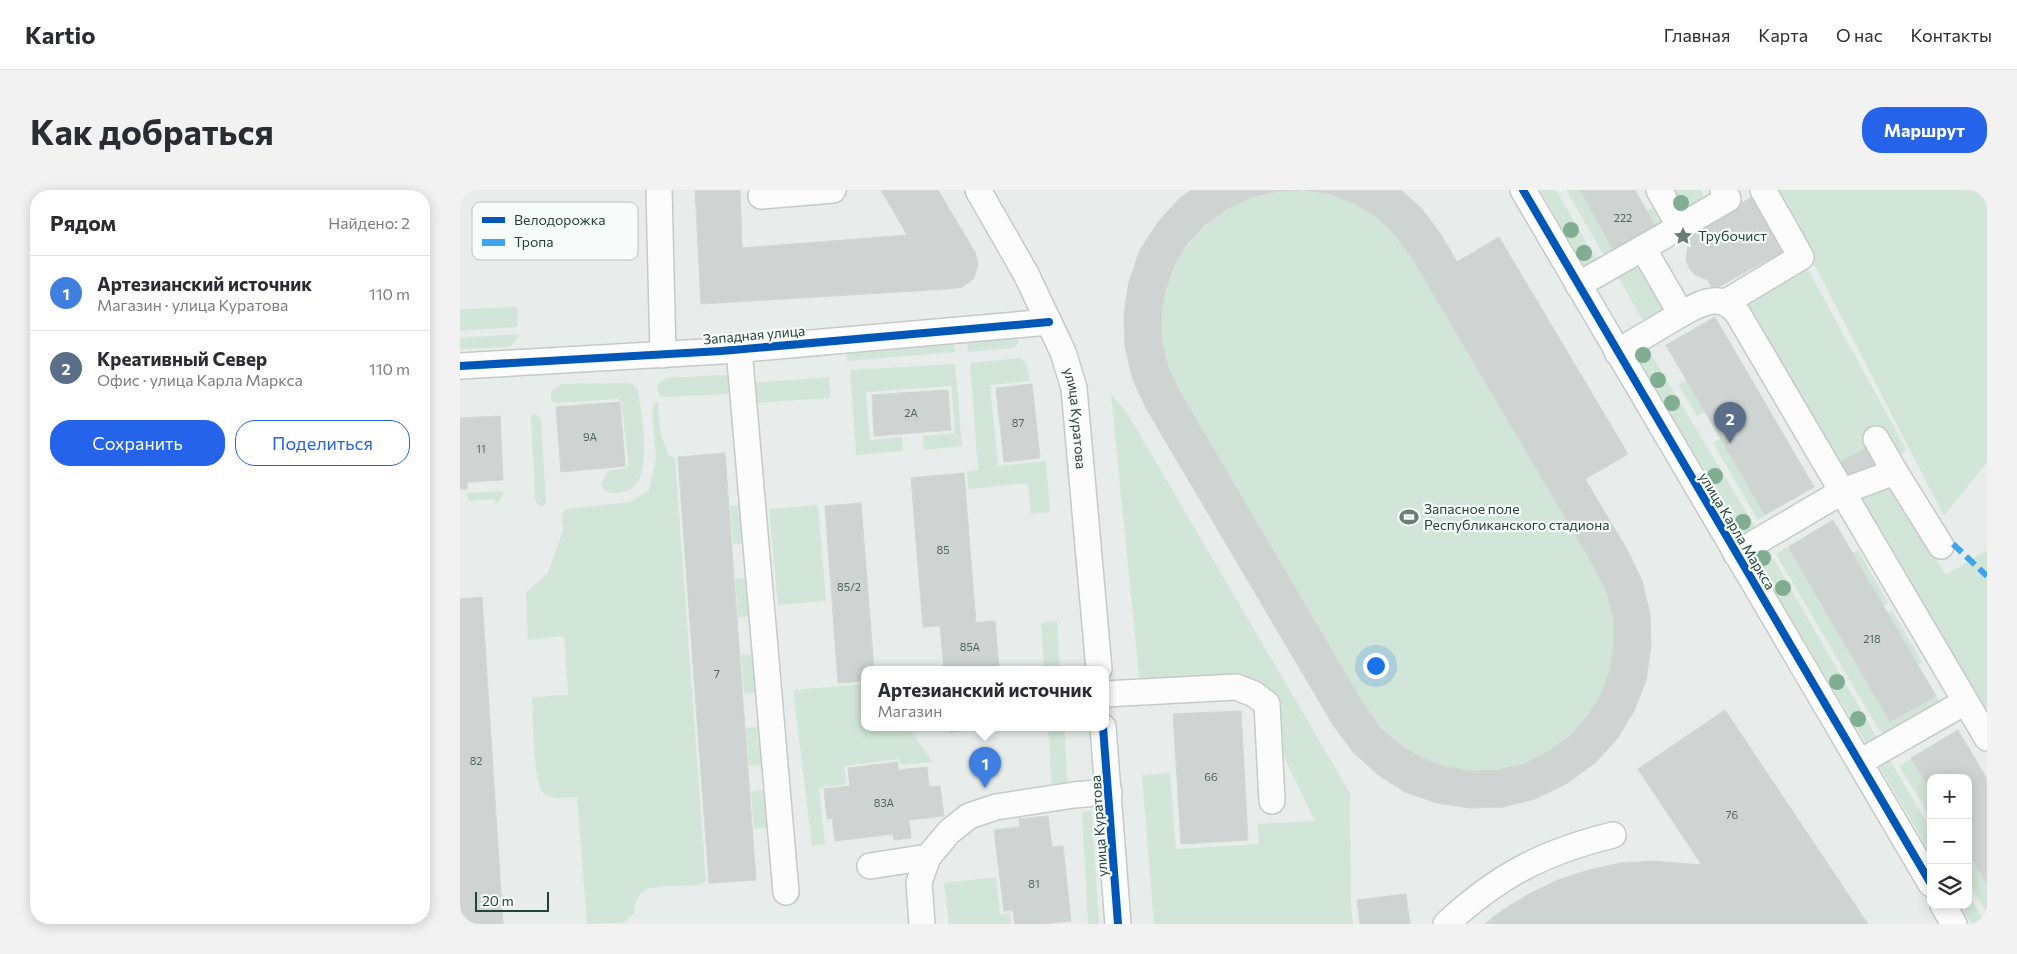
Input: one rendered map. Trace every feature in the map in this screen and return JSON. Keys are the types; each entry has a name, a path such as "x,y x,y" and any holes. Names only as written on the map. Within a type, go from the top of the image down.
{"street":[{"path":"660,190 664,354"},
{"path":"761,196 833,190"},
{"name":"улица Куратова","path":"978,190 1026,274 1063,352 1074,388 1098,666"},
{"name":"улица Карла Маркса","path":"1523,190 1927,877"},
{"path":"1659,190 1680,227"},
{"path":"1617,352 1681,314 1709,301 1726,302 1801,257 1763,190"},
{"path":"1578,285 1680,227 1732,193"},
{"path":"1643,248 1681,314"},
{"path":"1726,302 1738,314 1987,738"},
{"name":"Западная улица","path":"460,366 739,349 1049,322"},
{"path":"739,349 786,892"},
{"path":"1876,439 1940,546"},
{"path":"1736,554 1843,492 1895,472"},
{"path":"1109,694 1236,687 1254,694 1267,704 1272,802"},
{"path":"1860,762 1966,702"},
{"name":"улица Куратова","path":"1103,731 1118,924"},
{"path":"922,924 919,882 928,857 949,832 969,816 996,807 1074,795 1109,792"},
{"path":"1446,924 1469,902 1524,866 1560,850 1613,835"},
{"path":"870,866 928,857"},
{"path":"1945,909 1954,924"}],"green space":[{"name":"Запасное поле Республиканского стадиона","path":"1304,190 1322,193 1353,203 1377,219 1400,241 1411,256 1599,577 1609,605 1614,635 1614,645 1606,681 1590,713 1565,739 1535,757 1502,768 1467,770 1432,763 1399,744 1385,731 1364,705 1180,392 1169,368 1162,342 1161,319 1164,296 1171,275 1181,255 1211,221 1230,208 1257,196 1284,191"},
{"path":"1540,190 1556,190 1601,268 1585,268"},
{"path":"1566,190 1580,190 1615,253 1657,229 1647,211 1659,204 1670,224 1610,266"},
{"path":"1666,190 1701,190 1703,197 1700,203 1682,211"},
{"path":"1773,190 1987,190 1987,462 1944,516 1822,279"},
{"path":"1636,259 1668,317 1647,328 1615,271"},
{"path":"1807,268 1906,449 1903,454 1849,483 1741,309"},
{"path":"517,307 518,327 460,331 460,309"},
{"path":"1019,333 1018,344 1014,348 968,352 967,338"},
{"path":"519,334 516,341 509,347 460,349 460,338"},
{"path":"953,338 955,352 847,361 846,348"},
{"path":"1646,346 1759,533 1748,535 1739,529 1637,357 1639,352"},
{"path":"1021,358 1027,366 1030,381 990,385 998,466 1046,461 1050,512 1031,514 1028,483 968,489 967,471 978,470 970,363"},
{"path":"955,364 962,446 924,450 923,436 955,433 951,386 866,392 870,440 902,437 903,451 856,455 850,370"},
{"path":"725,375 733,378 732,393 729,394 665,397 660,396 657,389 658,384 666,378"},
{"path":"829,377 831,398 754,403 752,383"},
{"path":"1687,380 1705,412 1697,416 1678,385"},
{"path":"562,384 633,384 638,390 644,443 642,472 637,483 629,490 610,493 601,484 608,471 627,468 629,465 621,401 618,399 556,403 551,401 551,391"},
{"path":"1111,394 1126,411 1350,793 1351,905 1353,924 1154,924 1142,775 1170,773 1176,849 1259,844 1258,824 1315,821 1277,743 1273,702 1140,686"},
{"path":"654,403 658,403 661,436 669,456 675,458 706,881 700,885 665,886 647,889 637,899 634,913 623,923 587,924 577,797 555,798 543,793 537,776 534,748 532,697 568,695 564,636 528,640 526,592 548,573 563,531 562,515 566,509 631,502 649,490 656,458 652,415"},
{"path":"534,414 541,419 546,503 544,506 539,506 535,500 531,416"},
{"path":"1720,439 1765,515 1758,520 1713,443"},
{"path":"1875,489 1892,489 1946,575 1985,551 1987,552 1987,724 1850,494"},
{"path":"503,491 503,495 495,505 495,499 468,501 467,493"},
{"path":"745,505 747,543 733,544 730,506"},
{"path":"818,505 826,601 778,605 769,509"},
{"path":"1766,546 1880,743 1867,745 1756,561 1759,552"},
{"path":"1787,547 1890,722 1936,696 1941,704 1890,733 1884,733 1879,730 1776,554"},
{"path":"1858,550 1888,603 1883,606 1852,553"},
{"path":"750,578 752,616 738,618 735,579"},
{"path":"1892,610 1922,662 1918,665 1887,613"},
{"path":"1057,621 1060,666 1044,666 1041,623"},
{"path":"755,654 758,692 744,694 741,655"},
{"path":"861,684 861,731 911,731 933,762 901,765 899,759 844,766 847,784 819,788 825,844 812,846 793,690"},
{"path":"760,727 763,765 749,766 746,728"},
{"path":"1048,731 1064,731 1068,790 1052,792"},
{"path":"1887,755 1927,823 1927,847 1879,766"},
{"path":"1911,759 1927,785 1927,812 1899,766"},
{"path":"765,790 768,828 754,829 751,791"},
{"path":"1092,811 1099,924 1088,924 1082,812"},
{"path":"1972,861 1987,885 1987,913 1972,888"},
{"path":"996,877 1000,914 1010,913 1011,924 949,924 944,883"},
{"path":"1972,901 1986,924 1971,924 1962,909 1972,909"}],"building":[{"path":"695,190 740,190 742,248 907,235 881,190 938,190 975,252 978,264 974,278 963,287 948,289 701,304"},
{"path":"1191,190 1301,190 1278,191 1252,197 1227,209 1205,225 1187,244 1174,266 1165,291 1161,316 1162,342 1168,367 1180,392 1364,705 1380,727 1400,745 1422,758 1446,767 1471,771 1497,770 1523,764 1547,752 1570,736 1587,717 1601,695 1610,670 1614,645 1613,619 1607,594 1595,568 1411,256 1394,234 1375,216 1353,203 1329,194 1304,190 1401,190 1422,209 1442,236 1457,262 1499,237 1628,454 1585,479 1628,551 1642,581 1650,614 1651,647 1646,680 1634,711 1617,739 1595,763 1566,784 1535,799 1503,807 1470,808 1437,803 1405,792 1377,774 1353,752 1333,725 1147,410 1133,380 1125,347 1124,314 1129,282 1140,250 1158,222 1180,198"},
{"path":"1580,190 1635,190 1657,229 1615,253"},
{"path":"1752,197 1782,252 1713,290 1708,280 1695,275 1689,268 1686,260 1688,246 1683,236"},
{"path":"1715,317 1814,487 1765,515 1666,345"},
{"path":"1032,384 1040,458 1004,462 996,388"},
{"path":"948,390 951,430 874,436 872,395"},
{"path":"620,402 625,466 561,472 556,407"},
{"path":"500,416 503,480 467,482 467,489 460,489 460,418"},
{"path":"1871,445 1881,463 1849,481 1839,463"},
{"path":"725,453 756,880 709,883 678,457"},
{"path":"964,473 976,623 923,627 911,478"},
{"path":"861,503 874,666 861,666 861,681 838,683 825,506"},
{"path":"1833,520 1936,696 1890,722 1788,547"},
{"path":"482,597 503,924 460,924 460,599"},
{"path":"995,621 999,666 944,666 940,625"},
{"path":"1725,710 1868,924 1485,924 1501,911 1529,894 1558,880 1589,870 1621,863 1653,861 1702,865 1638,769"},
{"path":"1241,711 1248,840 1181,844 1173,714"},
{"path":"1958,730 1987,779 1987,884 1972,860 1972,774 1927,774 1927,784 1911,758"},
{"path":"898,762 898,770 927,767 929,787 940,786 944,816 909,820 911,838 894,840 893,834 835,841 832,818 827,819 824,789 850,786 848,768"},
{"path":"1048,816 1052,847 1063,846 1071,921 1015,924 1013,910 1004,911 994,830 1020,827 1019,819"},
{"path":"1406,894 1410,924 1360,924 1357,900"}],"marked path":[{"path":"1953,544 1987,576"}],"cycle path":[{"path":"1523,190 1927,877"},
{"path":"460,366 721,351 1049,322"},
{"path":"1103,731 1118,924"}],"place":[{"name":"Трубочист","path":"1683,236"},
{"name":"Креативный Север","path":"1730,443"},
{"name":"Запасное поле Республиканского стадиона","path":"1409,517"},
{"name":"Артезианский источник","path":"985,788"}]}
